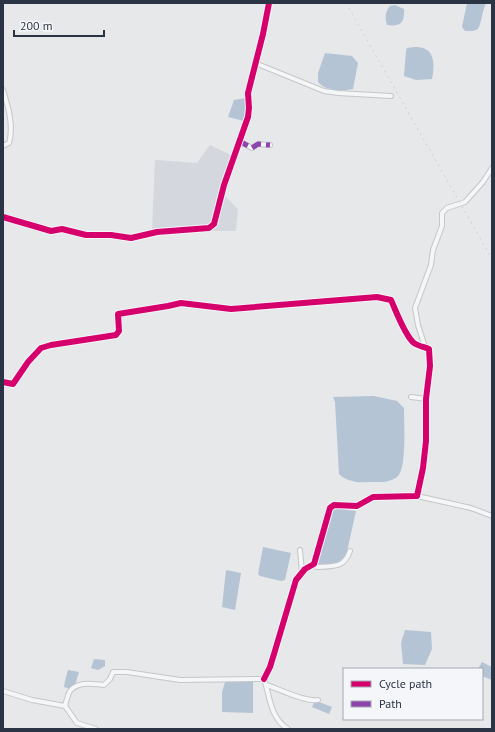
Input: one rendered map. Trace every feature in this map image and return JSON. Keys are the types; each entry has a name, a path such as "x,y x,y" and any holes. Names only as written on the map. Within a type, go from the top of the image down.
{"street":[{"path":"3,217 51,231 62,230 86,235 111,235 131,238 157,232 209,228 214,224 224,185 248,117 248,93 263,34 268,3"},
{"path":"255,63 324,90 338,93 391,96"},
{"path":"3,90 9,113 12,134 9,143 3,146"},
{"path":"240,141 252,148 258,144 270,145"},
{"path":"425,347 415,308 431,265 433,250 442,226 442,213 447,208 465,202 492,170"},
{"path":"3,382 13,384 28,362 41,348 51,345 116,335 119,331 118,314 180,303 231,309 377,297 391,300 401,320 403,330 414,343 429,349 430,366 426,399 426,441 423,468 417,496"},
{"path":"411,397 426,399"},
{"path":"288,729 283,726 274,714 264,679 270,667 296,580 302,572 314,564 330,508 334,505 357,506 373,497 417,496 471,508 492,516"},
{"path":"300,550 302,572"},
{"path":"314,564 317,567 342,564 347,559 350,551"},
{"path":"65,706 70,691 80,685 104,685 113,672 127,672 180,680 264,679"},
{"path":"266,685 301,697 318,700"},
{"path":"3,691 32,700 65,706 77,723 96,729"}],"shaded area":[{"path":"210,145 237,158 225,196 238,209 236,231 152,231 155,160 197,163"}],"water":[{"path":"467,3 486,3 478,29 473,31 465,31 462,27"},
{"path":"395,5 404,9 404,18 398,25 387,25 387,10 390,6"},
{"path":"407,48 423,48 430,53 433,61 432,79 416,80 404,76"},
{"path":"325,53 352,56 358,63 353,89 330,89 318,82 318,73"},
{"path":"246,98 248,110 244,121 228,117 234,100"},
{"path":"374,396 397,401 404,408 404,456 400,473 397,477 391,480 381,482 362,482 346,479 339,474 335,402 333,397"},
{"path":"334,508 356,511 346,556 344,561 317,565"},
{"path":"263,547 291,553 285,580 281,581 260,576 258,574"},
{"path":"226,570 241,573 235,610 222,607"},
{"path":"405,630 431,632 432,649 425,665 403,664 401,643"},
{"path":"94,659 105,660 105,666 98,670 91,668"},
{"path":"482,662 492,667 492,680 483,676 483,668 479,668"},
{"path":"68,670 79,672 75,685 70,689 64,687"},
{"path":"225,682 253,682 253,713 222,712 222,692"},
{"path":"319,702 332,707 329,714 312,707 314,703"}],"railway":[{"path":"346,3 492,259"}],"marked path":[{"path":"239,141 252,148 258,144 270,145"}],"cycle path":[{"path":"3,217 51,231 62,229 86,235 111,235 131,238 157,232 209,228 214,224 224,185 248,117 248,93 263,34 269,3"},
{"path":"3,382 13,384 28,362 41,348 51,345 116,335 119,331 118,314 181,303 231,309 377,297 391,300 407,335 419,346 429,349 430,366 426,399 426,441 423,468 417,496 373,497 357,506 334,505 330,508 314,564 305,569 296,580 270,667 264,679"}]}
